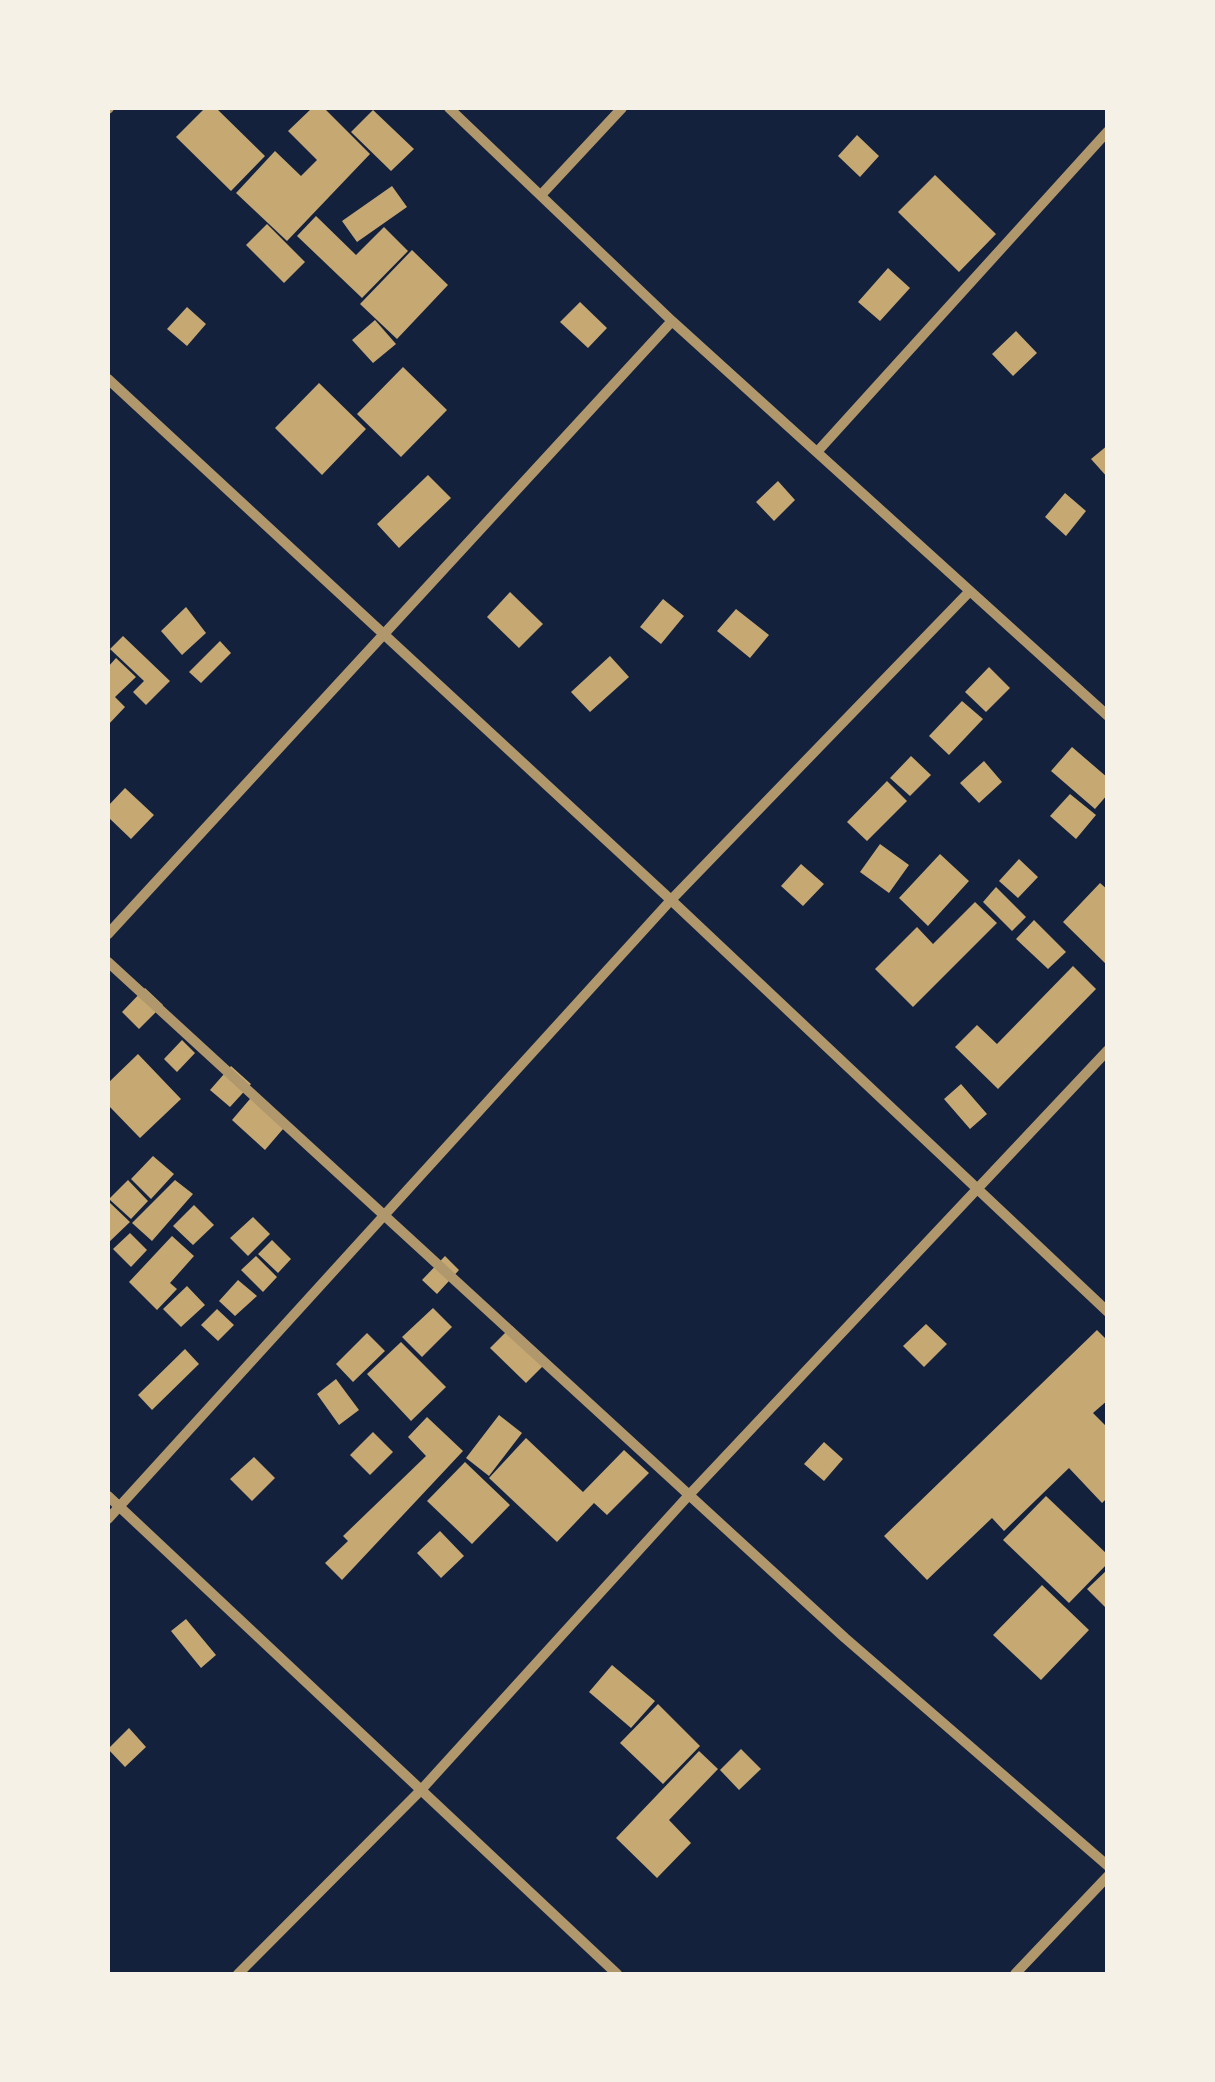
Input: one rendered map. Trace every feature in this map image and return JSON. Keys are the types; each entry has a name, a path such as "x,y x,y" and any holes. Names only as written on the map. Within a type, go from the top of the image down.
{"street":[{"path":"449,108 672,321 1105,708"},
{"path":"541,195 622,108"},
{"path":"816,452 1108,131"},
{"path":"108,934 672,321"},
{"path":"108,379 671,900 1108,1312"},
{"path":"108,1518 671,900 970,590"},
{"path":"108,962 844,1638 1108,1866"},
{"path":"238,1974 421,1790 688,1496 1108,1050"},
{"path":"108,1496 616,1974"},
{"path":"1015,1974 1108,1876"}],"building":[{"path":"205,108 216,108 265,156 231,191 176,137"},
{"path":"312,108 324,108 370,154 287,241 236,193 275,151 301,176 317,160 288,131"},
{"path":"373,110 414,149 391,171 351,132"},
{"path":"857,135 879,156 860,177 838,156"},
{"path":"935,175 996,234 959,272 898,212"},
{"path":"392,186 407,207 357,242 342,221"},
{"path":"316,216 356,255 384,227 408,251 362,298 297,236"},
{"path":"267,224 305,262 284,283 246,245"},
{"path":"412,250 448,285 397,339 360,304"},
{"path":"888,268 910,288 880,321 858,302"},
{"path":"580,302 607,328 588,348 560,322"},
{"path":"187,307 206,324 187,346 167,329"},
{"path":"375,320 396,344 373,363 352,340"},
{"path":"1016,331 1037,353 1013,376 992,354"},
{"path":"403,367 447,410 401,457 357,414"},
{"path":"319,383 366,429 322,475 275,428"},
{"path":"1108,445 1108,478 1091,459"},
{"path":"428,475 451,498 399,548 377,524"},
{"path":"778,481 795,500 774,521 756,502"},
{"path":"1065,493 1086,511 1066,536 1045,517"},
{"path":"510,592 543,624 519,648 487,617"},
{"path":"663,599 684,616 661,644 640,627"},
{"path":"186,607 206,633 182,655 161,631"},
{"path":"736,609 769,635 750,658 717,631"},
{"path":"123,636 170,681 146,705 133,692 144,681 110,649"},
{"path":"220,641 231,653 201,683 189,672"},
{"path":"610,656 629,677 590,712 571,692"},
{"path":"116,658 136,677 115,697 125,707 108,725 108,667"},
{"path":"989,667 1010,688 986,712 965,692"},
{"path":"962,701 983,719 949,755 929,736"},
{"path":"1072,747 1108,778 1108,794 1095,809 1051,771"},
{"path":"911,756 931,775 910,796 890,778"},
{"path":"984,761 1002,782 979,803 960,783"},
{"path":"887,781 907,801 867,841 847,822"},
{"path":"125,788 154,815 131,839 108,817 108,806"},
{"path":"1070,794 1096,815 1076,839 1050,816"},
{"path":"880,844 909,865 889,893 860,872"},
{"path":"940,854 969,881 928,926 899,898"},
{"path":"1019,859 1038,877 1018,898 999,881"},
{"path":"801,864 824,884 803,906 781,886"},
{"path":"1100,883 1108,890 1108,966 1063,922"},
{"path":"996,887 1026,917 1012,931 983,902"},
{"path":"975,902 997,923 913,1007 875,969 917,927 933,944"},
{"path":"1034,920 1066,952 1048,969 1016,939"},
{"path":"1073,966 1096,989 998,1089 955,1047 977,1025 997,1044"},
{"path":"145,988 163,1005 139,1029 122,1012"},
{"path":"182,1040 195,1053 177,1072 164,1059"},
{"path":"138,1054 181,1099 140,1138 108,1105 108,1083"},
{"path":"231,1066 251,1084 230,1107 210,1090"},
{"path":"961,1084 987,1114 970,1129 944,1099"},
{"path":"255,1093 289,1122 265,1150 232,1120"},
{"path":"153,1156 174,1174 151,1199 131,1179"},
{"path":"128,1180 148,1201 131,1219 109,1199"},
{"path":"175,1180 193,1194 152,1241 132,1223"},
{"path":"108,1201 130,1222 108,1243"},
{"path":"194,1205 214,1225 193,1245 173,1226"},
{"path":"253,1217 270,1234 248,1256 230,1238"},
{"path":"130,1233 147,1250 131,1267 113,1249"},
{"path":"172,1236 194,1256 170,1283 177,1289 157,1310 129,1282"},
{"path":"272,1240 291,1259 278,1273 258,1254"},
{"path":"256,1256 277,1277 263,1292 241,1270"},
{"path":"445,1256 459,1270 437,1294 422,1280"},
{"path":"238,1280 257,1296 235,1316 219,1301"},
{"path":"187,1286 205,1305 181,1327 163,1309"},
{"path":"433,1308 452,1327 422,1357 402,1337"},
{"path":"217,1309 234,1325 218,1341 201,1325"},
{"path":"926,1324 947,1344 924,1367 903,1346"},
{"path":"512,1326 548,1361 526,1383 490,1348"},
{"path":"1097,1330 1108,1341 1108,1400 1093,1413 1108,1428 1108,1497 1102,1503 1069,1468 1004,1531 992,1518 927,1580 884,1536"},
{"path":"367,1333 385,1351 353,1382 336,1364"},
{"path":"401,1342 446,1387 411,1421 367,1374"},
{"path":"185,1349 199,1364 152,1410 138,1395"},
{"path":"336,1379 359,1410 339,1425 317,1394"},
{"path":"499,1415 522,1433 489,1476 466,1458"},
{"path":"427,1417 463,1451 342,1580 325,1563 348,1541 343,1536 426,1456 408,1437"},
{"path":"373,1432 393,1452 370,1475 350,1455"},
{"path":"526,1438 583,1492 624,1450 649,1473 607,1515 594,1503 557,1542 489,1478"},
{"path":"824,1442 843,1459 824,1481 804,1464"},
{"path":"254,1457 275,1478 252,1501 230,1479"},
{"path":"465,1462 510,1505 472,1544 427,1501"},
{"path":"1046,1496 1108,1555 1108,1563 1069,1603 1003,1540"},
{"path":"440,1531 464,1556 441,1578 417,1553"},
{"path":"1108,1569 1108,1610 1087,1589"},
{"path":"1042,1585 1089,1630 1041,1680 993,1635"},
{"path":"186,1619 216,1655 201,1668 171,1631"},
{"path":"612,1665 655,1701 631,1728 589,1692"},
{"path":"658,1704 700,1746 663,1784 620,1743"},
{"path":"129,1728 146,1747 125,1767 108,1749"},
{"path":"741,1749 761,1769 739,1790 720,1770"},
{"path":"699,1751 718,1769 669,1820 691,1843 657,1878 616,1838"}]}
